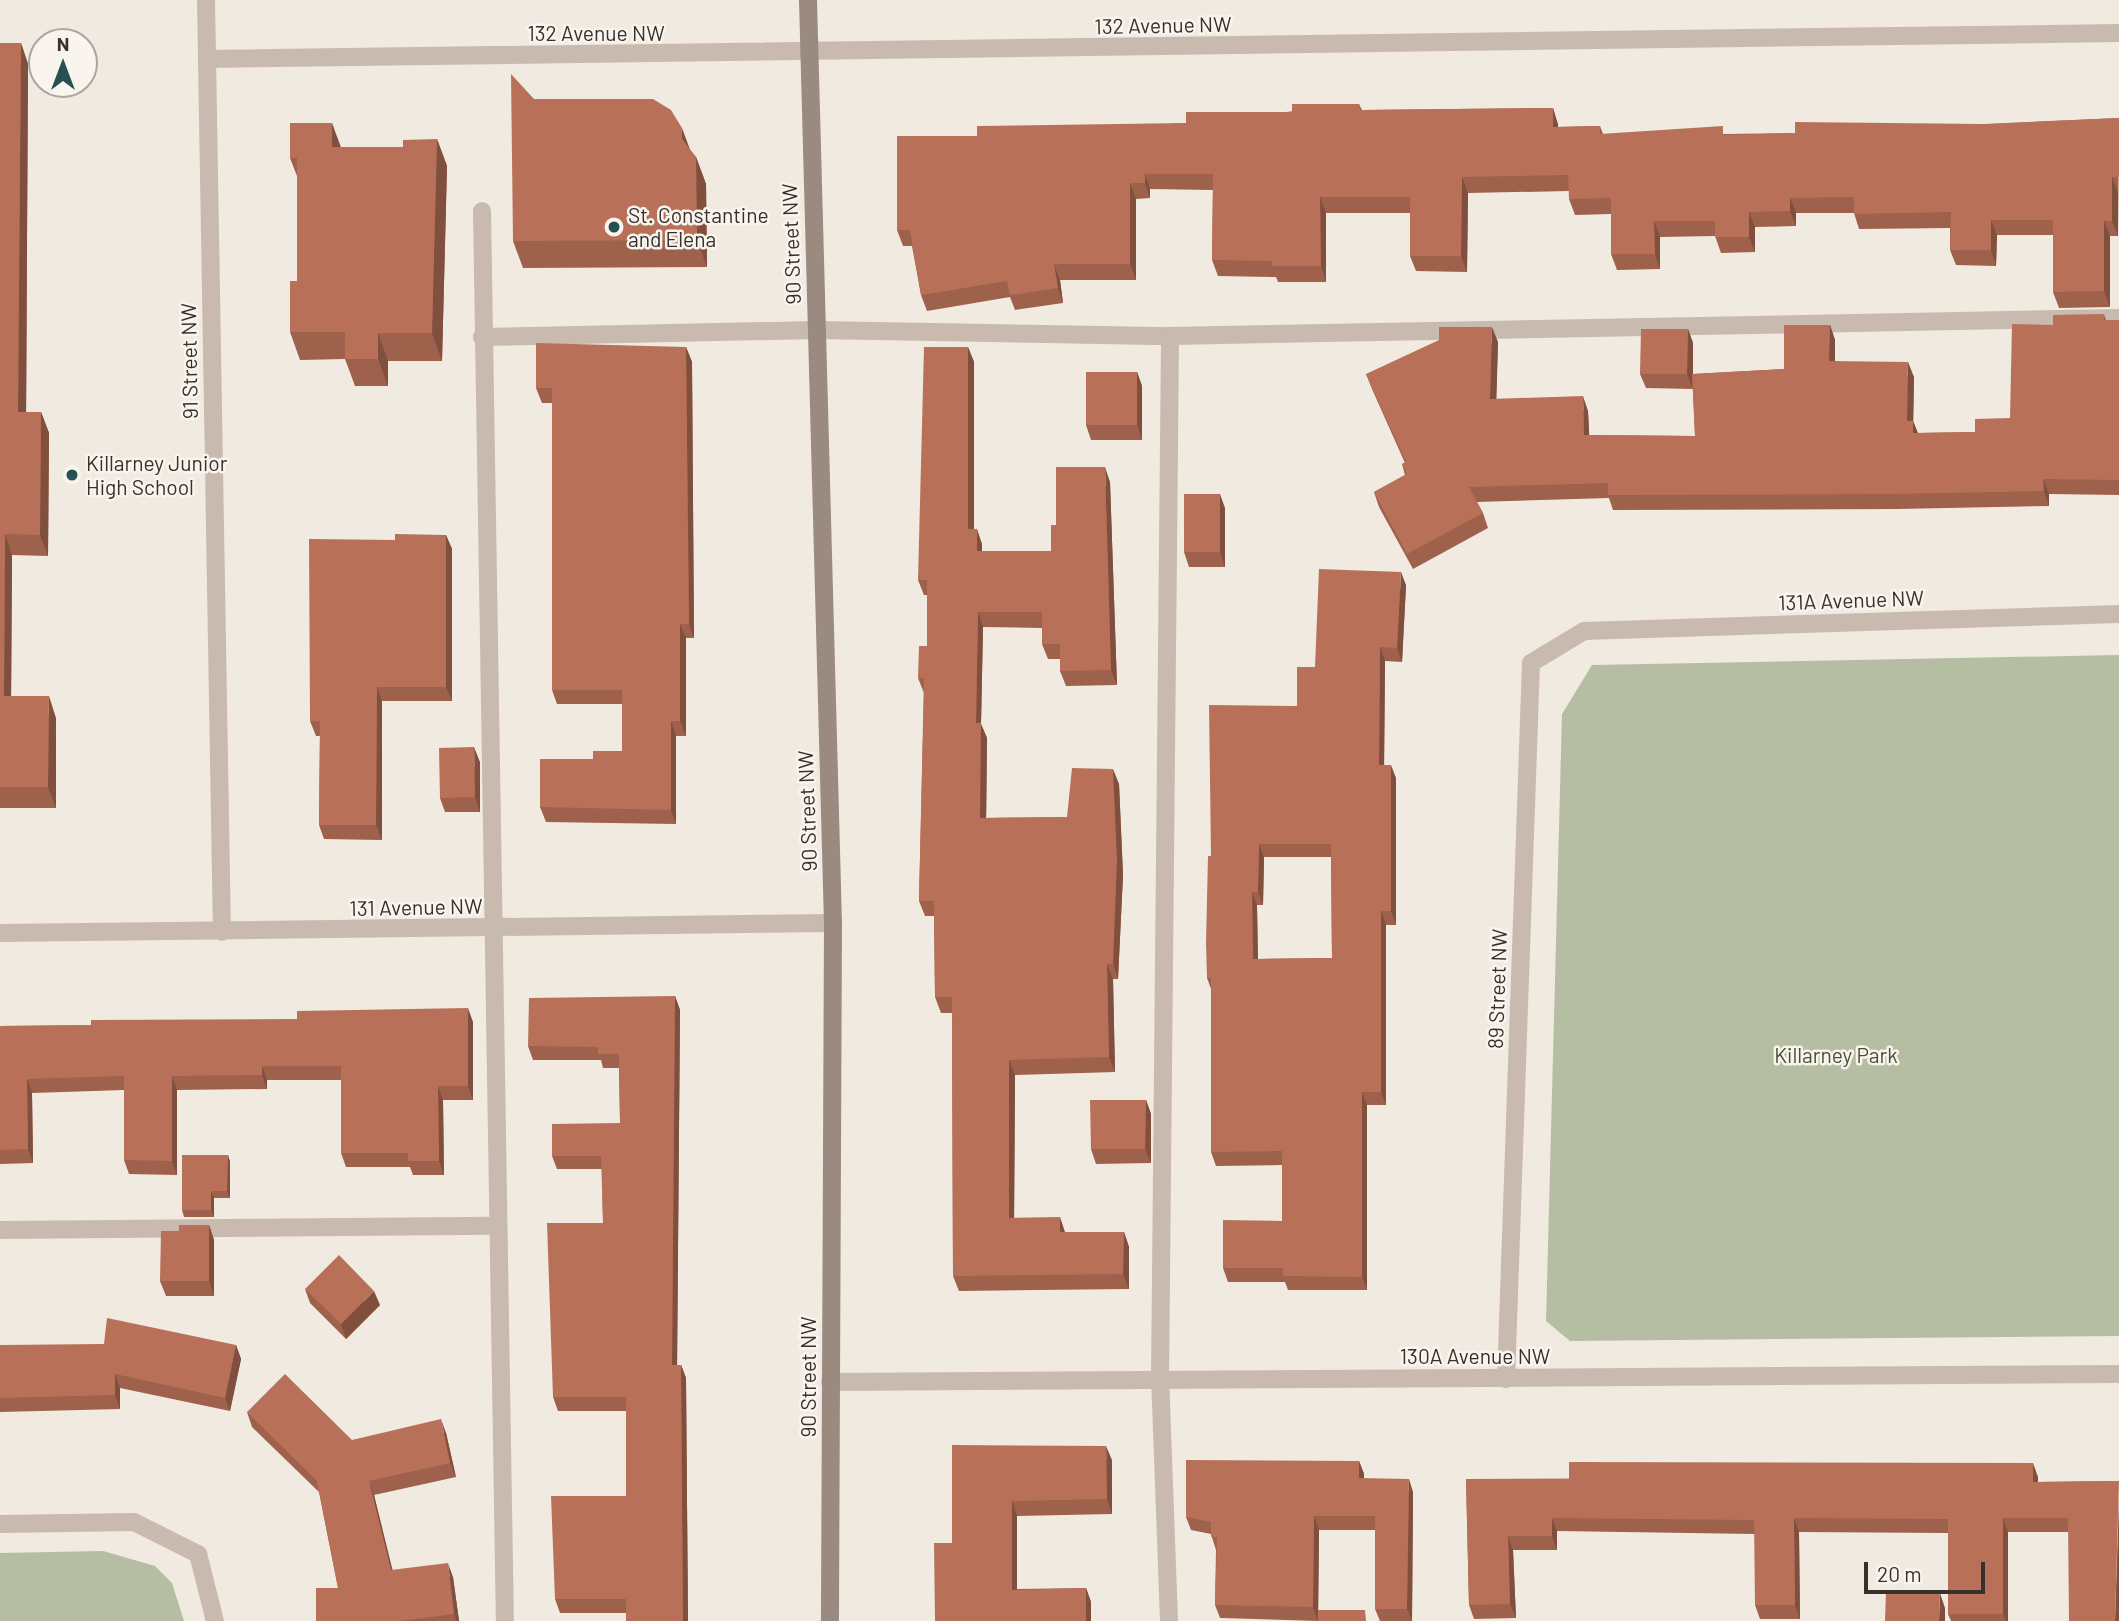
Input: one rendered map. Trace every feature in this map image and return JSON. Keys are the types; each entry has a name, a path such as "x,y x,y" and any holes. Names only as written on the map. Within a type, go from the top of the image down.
{"street":[{"name":"91 Street NW","path":"206,0 222,932"},
{"name":"90 Street NW","path":"808,0 833,923 830,1621"},
{"name":"132 Avenue NW","path":"207,59 809,53 2119,33"},
{"path":"482,211 496,1226 505,1621"},
{"path":"482,337 816,330 1170,336 2119,318"},
{"path":"1169,1621 1160,1381 1170,336"},
{"name":"131A Avenue NW","path":"1584,631 2119,614"},
{"name":"89 Street NW","path":"1506,1379 1531,663 1584,631"},
{"name":"131 Avenue NW","path":"0,933 833,923"},
{"path":"0,1230 496,1226"},
{"name":"130A Avenue NW","path":"830,1382 2119,1374"},
{"path":"0,1524 134,1522 198,1554 215,1621"}],"green space":[{"name":"Killarney Park","path":"2119,655 2119,1336 1570,1341 1546,1321 1562,714 1592,665"},
{"path":"103,1551 155,1566 172,1583 184,1621 0,1621 0,1553"}],"building":[{"path":"0,43 21,43 18,412 41,412 40,535 5,534 4,696 49,696 48,787 0,787"},
{"name":"St. Constantine and Elena","path":"511,74 534,99 653,99 671,110 682,128 682,139 696,157 697,240 513,241"},
{"path":"1292,104 1359,104 1360,110 1553,108 1553,127 1600,126 1600,134 1723,126 1723,135 1795,133 1795,122 1983,124 2119,118 2119,177 2112,177 2112,221 2104,221 2104,291 2053,292 2053,220 1991,220 1991,250 1950,250 1951,212 1854,214 1854,197 1790,198 1790,211 1749,212 1749,237 1715,237 1715,221 1654,221 1655,254 1611,254 1611,198 1569,199 1568,175 1462,177 1461,256 1410,256 1410,197 1320,197 1321,266 1272,266 1272,261 1212,260 1213,174 1145,174 1145,183 1130,183 1130,264 1054,264 1058,288 1010,295 1007,281 921,295 910,230 897,230 897,136 977,136 977,126 1186,123 1186,112 1292,112"},
{"path":"290,123 332,123 332,147 403,147 403,140 437,139 432,333 378,333 378,359 345,359 345,332 290,332 290,281 297,281 297,158 290,158"},
{"path":"2104,314 2104,320 2119,320 2119,480 2043,479 2044,491 1892,494 1608,495 1608,483 1469,487 1483,513 1407,554 1374,492 1407,474 1402,464 1406,462 1366,374 1439,340 1439,327 1492,327 1490,399 1583,396 1584,435 1695,436 1692,374 1784,369 1784,325 1830,325 1829,361 1908,362 1907,421 1913,421 1913,433 1975,432 1975,419 2010,418 2012,324 2053,325 2053,315"},
{"path":"1641,329 1688,329 1687,374 1640,374"},
{"path":"536,343 686,347 689,624 680,624 680,721 671,721 671,810 540,807 540,759 593,759 593,751 622,751 622,690 552,690 552,388 536,388"},
{"path":"924,347 968,347 968,529 977,529 977,551 1051,551 1051,525 1056,525 1056,467 1105,467 1111,670 1060,671 1060,644 1042,644 1042,612 978,612 976,723 981,723 980,818 1067,817 1072,768 1113,769 1117,860 1113,964 1107,964 1109,1057 1009,1060 1009,1218 1060,1217 1060,1232 1124,1232 1123,1274 953,1276 952,997 935,997 934,901 919,901 924,678 918,678 919,646 927,646 927,580 918,580"},
{"path":"1086,372 1137,372 1137,425 1086,425"},
{"path":"1184,494 1220,494 1220,552 1184,552"},
{"path":"395,534 446,535 446,687 377,687 376,825 319,825 320,721 310,721 309,539 395,540"},
{"path":"1319,569 1401,572 1397,648 1380,647 1379,765 1391,765 1391,911 1381,911 1381,1092 1362,1092 1362,1277 1283,1276 1283,1268 1223,1268 1223,1220 1282,1221 1282,1151 1211,1152 1211,978 1207,978 1206,943 1208,856 1211,856 1209,705 1297,706 1297,667 1315,667","holes":["1259,844 1331,844 1332,958 1253,959 1252,892 1258,892"]},
{"path":"474,747 475,797 440,798 439,748"},
{"path":"675,996 672,1365 681,1365 683,1621 626,1621 626,1599 555,1599 551,1496 626,1496 626,1397 553,1397 547,1223 603,1223 601,1156 552,1156 552,1124 620,1123 619,1054 598,1054 598,1047 528,1046 529,998"},
{"path":"468,1008 468,1086 438,1086 439,1161 408,1161 408,1153 341,1153 341,1066 262,1066 262,1075 172,1076 172,1161 124,1160 124,1076 27,1079 28,1149 0,1150 0,1026 91,1025 91,1020 297,1019 297,1011"},
{"path":"1090,1100 1146,1100 1145,1149 1091,1149"},
{"path":"182,1155 228,1155 227,1191 211,1191 211,1210 182,1210"},
{"path":"179,1225 209,1225 209,1281 160,1281 161,1231 179,1231"},
{"path":"339,1255 374,1291 341,1324 305,1289"},
{"path":"107,1318 236,1345 225,1398 115,1374 115,1395 0,1398 0,1345 104,1344"},
{"path":"285,1374 352,1440 441,1419 450,1463 369,1481 391,1570 448,1563 454,1614 399,1621 316,1621 316,1588 338,1588 317,1481 247,1412"},
{"path":"952,1445 1106,1446 1107,1499 1012,1501 1012,1590 1086,1588 1086,1621 935,1621 934,1543 952,1543"},
{"path":"1186,1460 1359,1461 1359,1478 1409,1479 1407,1609 1375,1609 1375,1516 1314,1516 1313,1607 1215,1605 1217,1537 1211,1537 1211,1522 1186,1517"},
{"path":"1569,1462 2033,1463 2033,1482 2119,1481 2115,1621 2069,1621 2068,1518 2003,1518 2003,1614 1948,1614 1948,1519 1794,1518 1795,1605 1755,1605 1754,1520 1552,1518 1552,1536 1508,1536 1510,1604 1469,1605 1466,1479 1569,1479"},
{"path":"1886,1592 1940,1593 1939,1621 1885,1621"},
{"path":"1318,1610 1365,1610 1366,1621 1318,1621"}],"place":[{"name":"St. Constantine and Elena","path":"614,227"},
{"name":"Killarney Junior High School","path":"72,475"}]}
